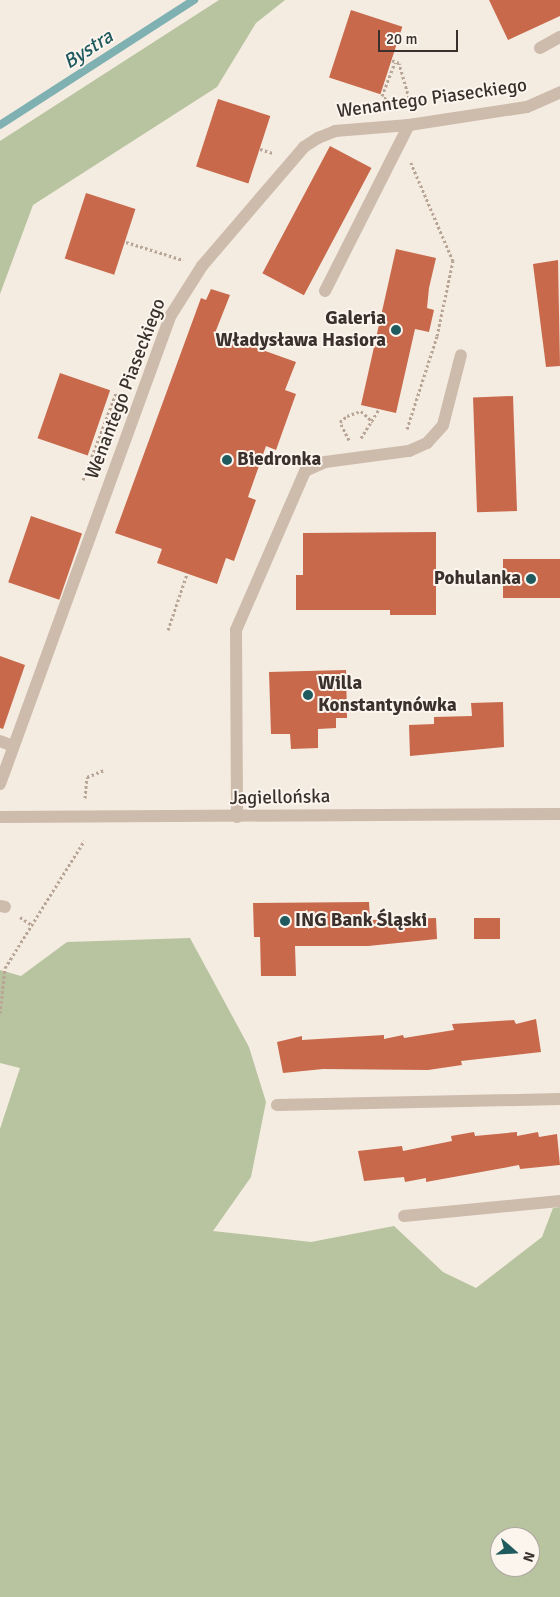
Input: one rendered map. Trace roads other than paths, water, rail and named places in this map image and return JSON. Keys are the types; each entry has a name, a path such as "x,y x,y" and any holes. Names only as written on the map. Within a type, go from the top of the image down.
{"street":[{"path":"540,48 560,37"},
{"name":"Wenantego Piaseckiego","path":"0,784 12,746 171,315 202,266 304,147 335,131 409,125 527,107 560,92"},
{"path":"324,291 409,125"},
{"path":"237,817 236,630 305,471 342,458 400,452 427,443 442,425 461,355"},
{"path":"0,741 12,746"},
{"name":"Jagiellońska","path":"0,817 560,814"},
{"path":"277,1105 560,1099"},
{"path":"404,1216 560,1201"}],"waterway":[{"name":"Bystra","path":"0,125 194,0"}],"place":[{"name":"Galeria Władysława Hasiora","path":"396,330"},
{"name":"Biedronka","path":"227,460"},
{"name":"Pohulanka","path":"531,579"},
{"name":"Willa Konstantynówka","path":"308,695"},
{"name":"ING Bank Śląski","path":"285,921"}]}
